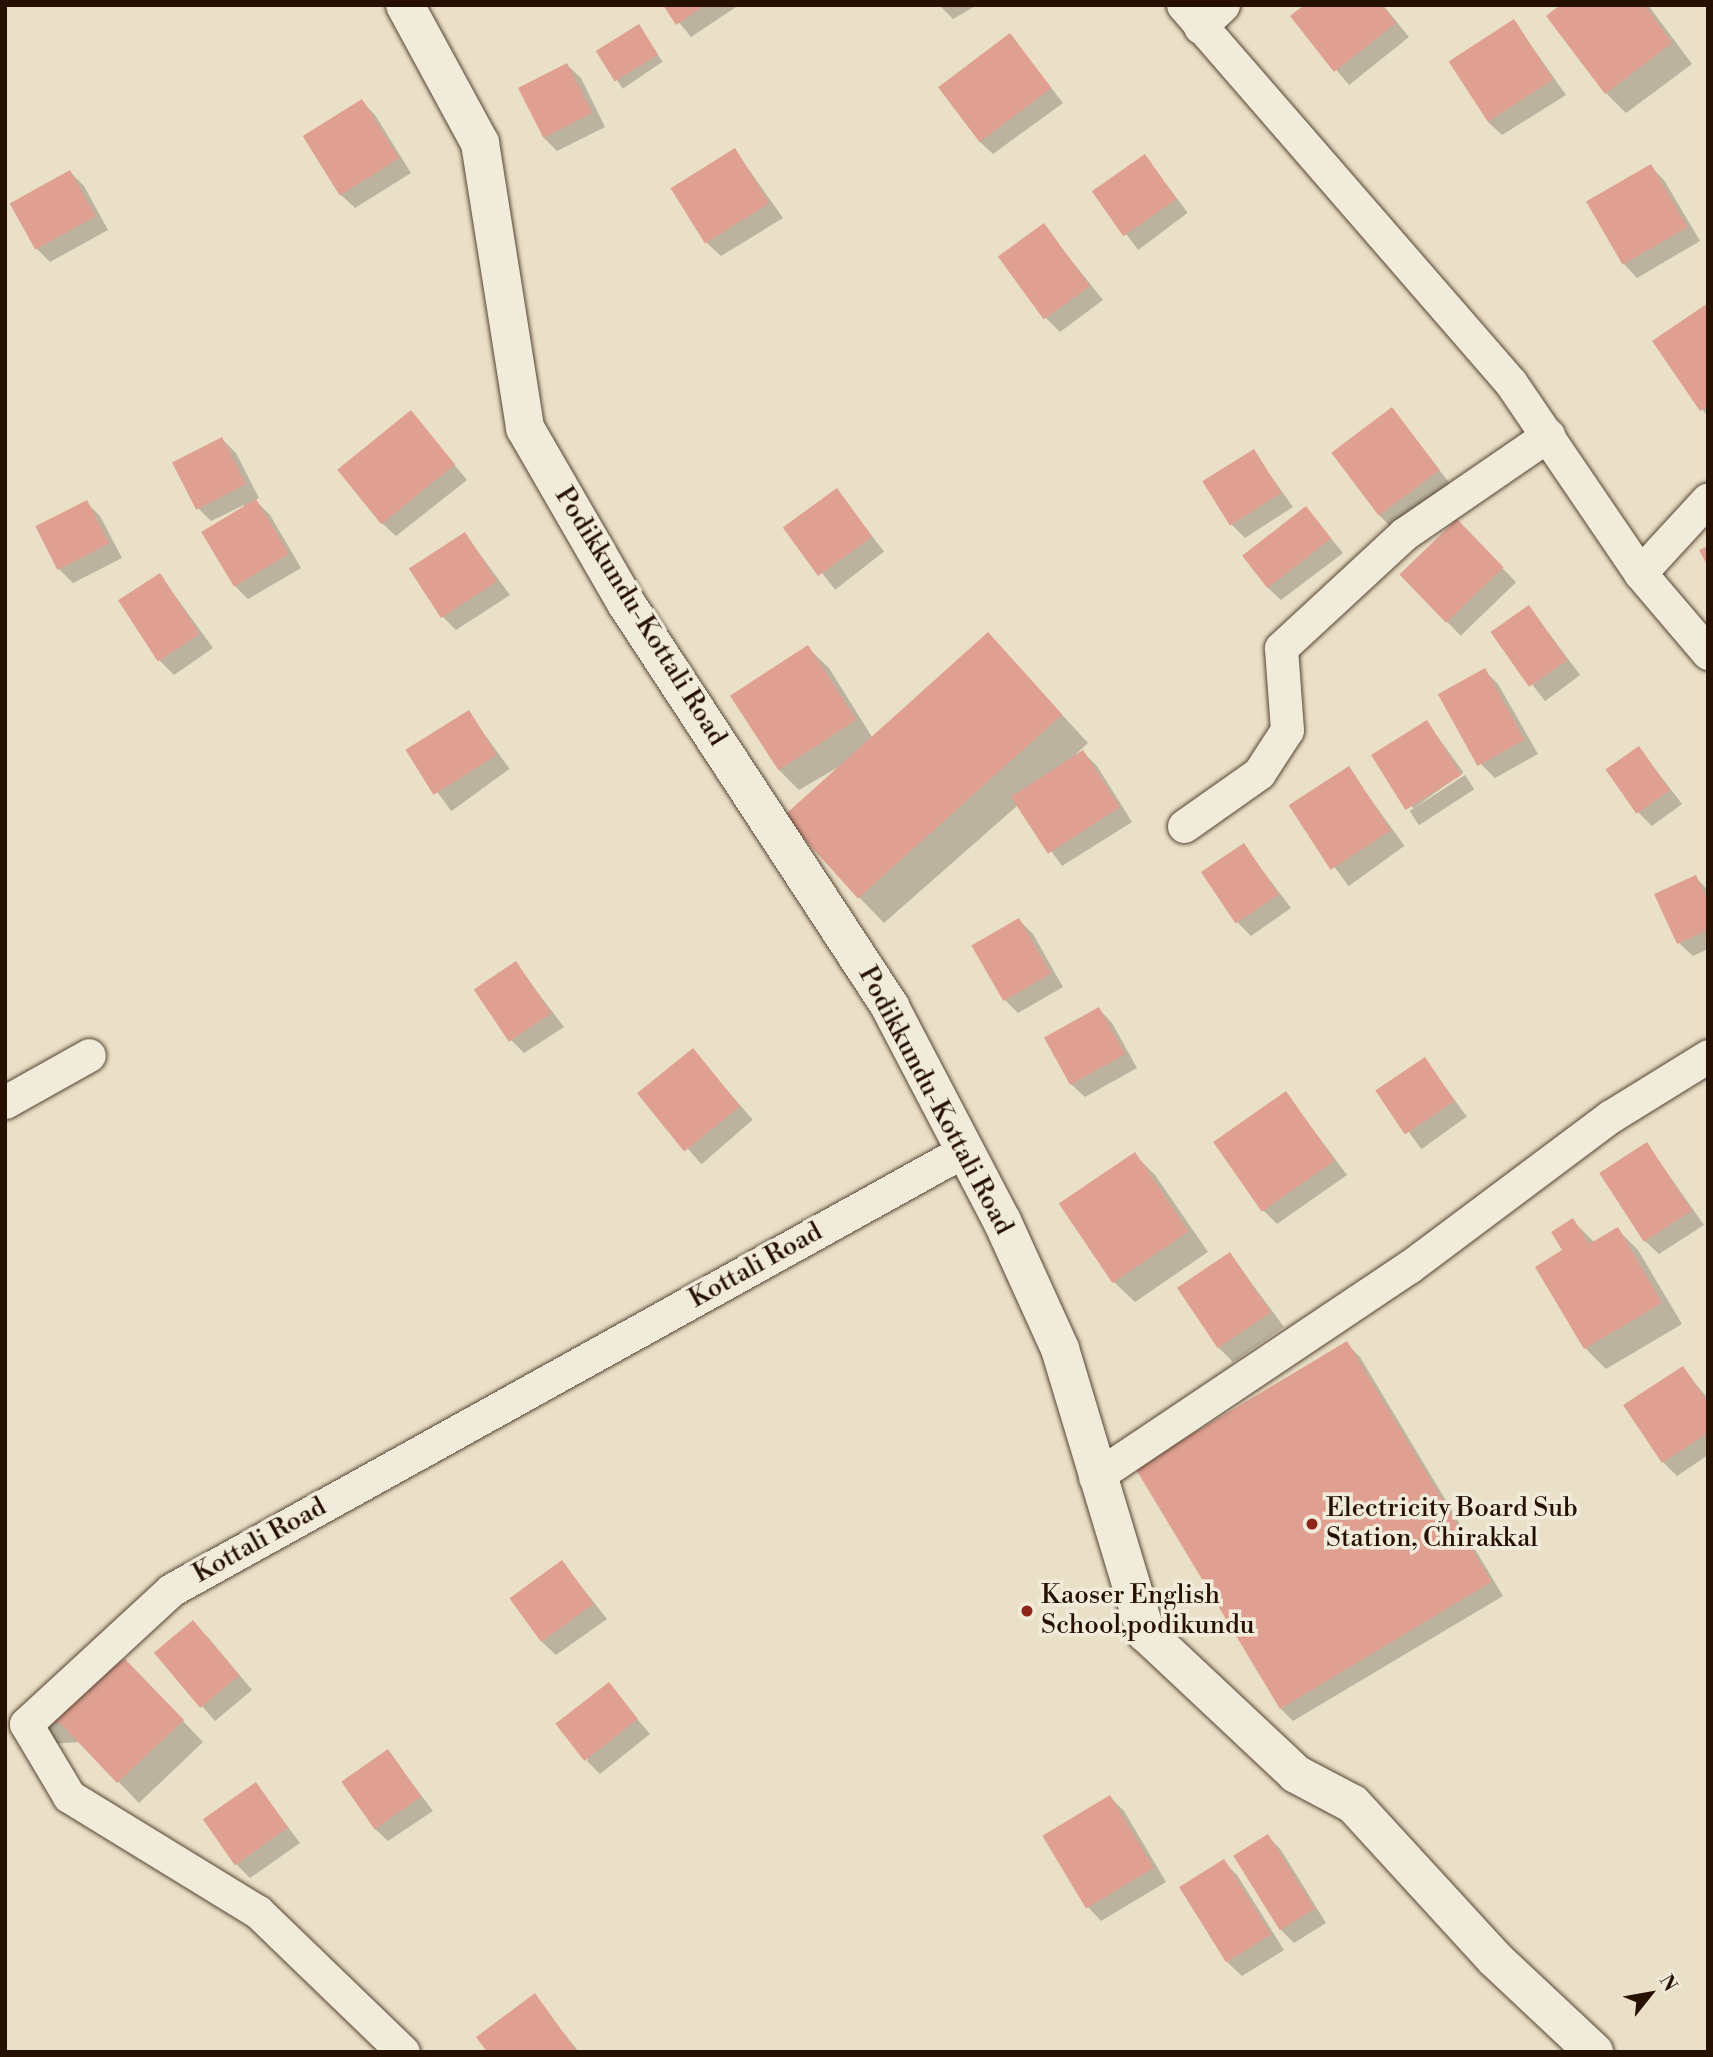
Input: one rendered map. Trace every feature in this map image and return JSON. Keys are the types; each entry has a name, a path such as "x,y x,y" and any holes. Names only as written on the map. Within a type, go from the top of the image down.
{"main road":[{"name":"Podikkundu-Kottali Road","path":"405,5 480,143 525,428 626,603 890,1007 965,1150 1060,1349 1095,1477 1146,1633 1296,1774 1353,1804 1494,1959 1594,2052"}],"street":[{"path":"1202,12 1511,383 1640,573 1708,653"},
{"path":"1184,826 1259,773 1287,730 1281,648 1404,534 1548,435"},
{"path":"1640,573 1708,499"},
{"path":"5,1102 89,1055"},
{"path":"1095,1477 1409,1267 1611,1116 1708,1056"},
{"name":"Kottali Road","path":"403,2052 258,1912 69,1796 26,1724 171,1590 965,1150"}],"building":[{"path":"663,5 705,5 676,25"},
{"path":"1304,5 1382,5 1396,23 1334,72 1290,16"},
{"path":"1560,5 1645,5 1672,43 1605,94 1546,16"},
{"path":"1514,19 1553,79 1488,122 1449,61"},
{"path":"639,24 658,55 615,82 596,51"},
{"path":"1010,33 1052,88 980,142 938,87"},
{"path":"567,63 592,113 543,138 518,88"},
{"path":"362,99 399,158 340,195 303,136"},
{"path":"735,148 769,203 705,243 671,188"},
{"path":"1145,154 1177,199 1123,236 1092,191"},
{"path":"1651,164 1688,227 1623,265 1586,202"},
{"path":"70,170 96,216 35,250 10,203"},
{"path":"1044,223 1090,286 1044,320 998,257"},
{"path":"1708,303 1708,406 1700,411 1652,341"},
{"path":"1392,407 1440,470 1379,516 1331,453"},
{"path":"411,410 455,464 381,524 337,470"},
{"path":"222,437 246,484 196,510 172,462"},
{"path":"1254,449 1282,493 1230,525 1202,481"},
{"path":"837,488 872,537 818,576 783,527"},
{"path":"256,499 289,554 234,587 201,532"},
{"path":"87,500 109,544 58,570 35,526"},
{"path":"1306,506 1331,538 1267,588 1242,556"},
{"path":"1457,519 1504,567 1446,623 1399,575"},
{"path":"465,532 497,581 441,618 409,568"},
{"path":"1708,546 1708,567 1699,550"},
{"path":"160,573 200,634 158,661 118,600"},
{"path":"1529,605 1567,660 1529,687 1490,632"},
{"path":"988,632 1062,714 858,898 784,816"},
{"path":"808,645 856,720 778,770 730,696"},
{"path":"1485,668 1525,740 1478,766 1438,694"},
{"path":"469,710 497,755 433,795 405,750"},
{"path":"1427,720 1461,775 1405,810 1371,755"},
{"path":"1639,746 1670,790 1636,814 1605,770"},
{"path":"1083,750 1120,807 1048,854 1011,797"},
{"path":"1349,766 1391,831 1331,870 1289,805"},
{"path":"1244,843 1279,894 1236,923 1201,872"},
{"path":"1696,875 1708,901 1708,930 1677,944 1654,894"},
{"path":"1019,918 1051,973 1003,1001 971,946"},
{"path":"516,961 551,1013 509,1042 474,990"},
{"path":"1099,1007 1125,1054 1070,1085 1044,1038"},
{"path":"693,1048 740,1106 684,1152 637,1093"},
{"path":"1425,1057 1455,1101 1405,1134 1375,1091"},
{"path":"1286,1091 1335,1161 1262,1212 1213,1142"},
{"path":"1647,1142 1692,1211 1644,1242 1599,1173"},
{"path":"1135,1152 1189,1232 1112,1283 1059,1203"},
{"path":"1573,1218 1589,1244 1618,1227 1662,1303 1584,1349 1535,1267 1562,1250 1551,1232"},
{"path":"1230,1252 1271,1313 1218,1348 1177,1288"},
{"name":"Electricity Board Sub Station, Chirakkal","path":"1347,1341 1492,1582 1280,1709 1135,1468"},
{"path":"1683,1366 1708,1403 1708,1433 1662,1463 1623,1405"},
{"path":"562,1560 594,1604 541,1642 509,1598"},
{"path":"193,1620 239,1675 200,1708 154,1653"},
{"path":"125,1659 184,1720 117,1783 59,1722 26,1724"},
{"path":"609,1682 638,1719 584,1761 555,1724"},
{"path":"388,1749 421,1797 375,1829 341,1782"},
{"path":"256,1782 288,1828 235,1865 203,1819"},
{"path":"1110,1795 1154,1868 1086,1909 1042,1836"},
{"path":"1268,1834 1315,1909 1280,1930 1233,1856"},
{"path":"1224,1859 1271,1934 1226,1963 1179,1887"},
{"path":"535,1993 577,2052 487,2052 476,2037"}],"place":[{"name":"Electricity Board Sub Station, Chirakkal","path":"1312,1524"},
{"name":"Kaoser English School,podikundu","path":"1027,1611"}]}
